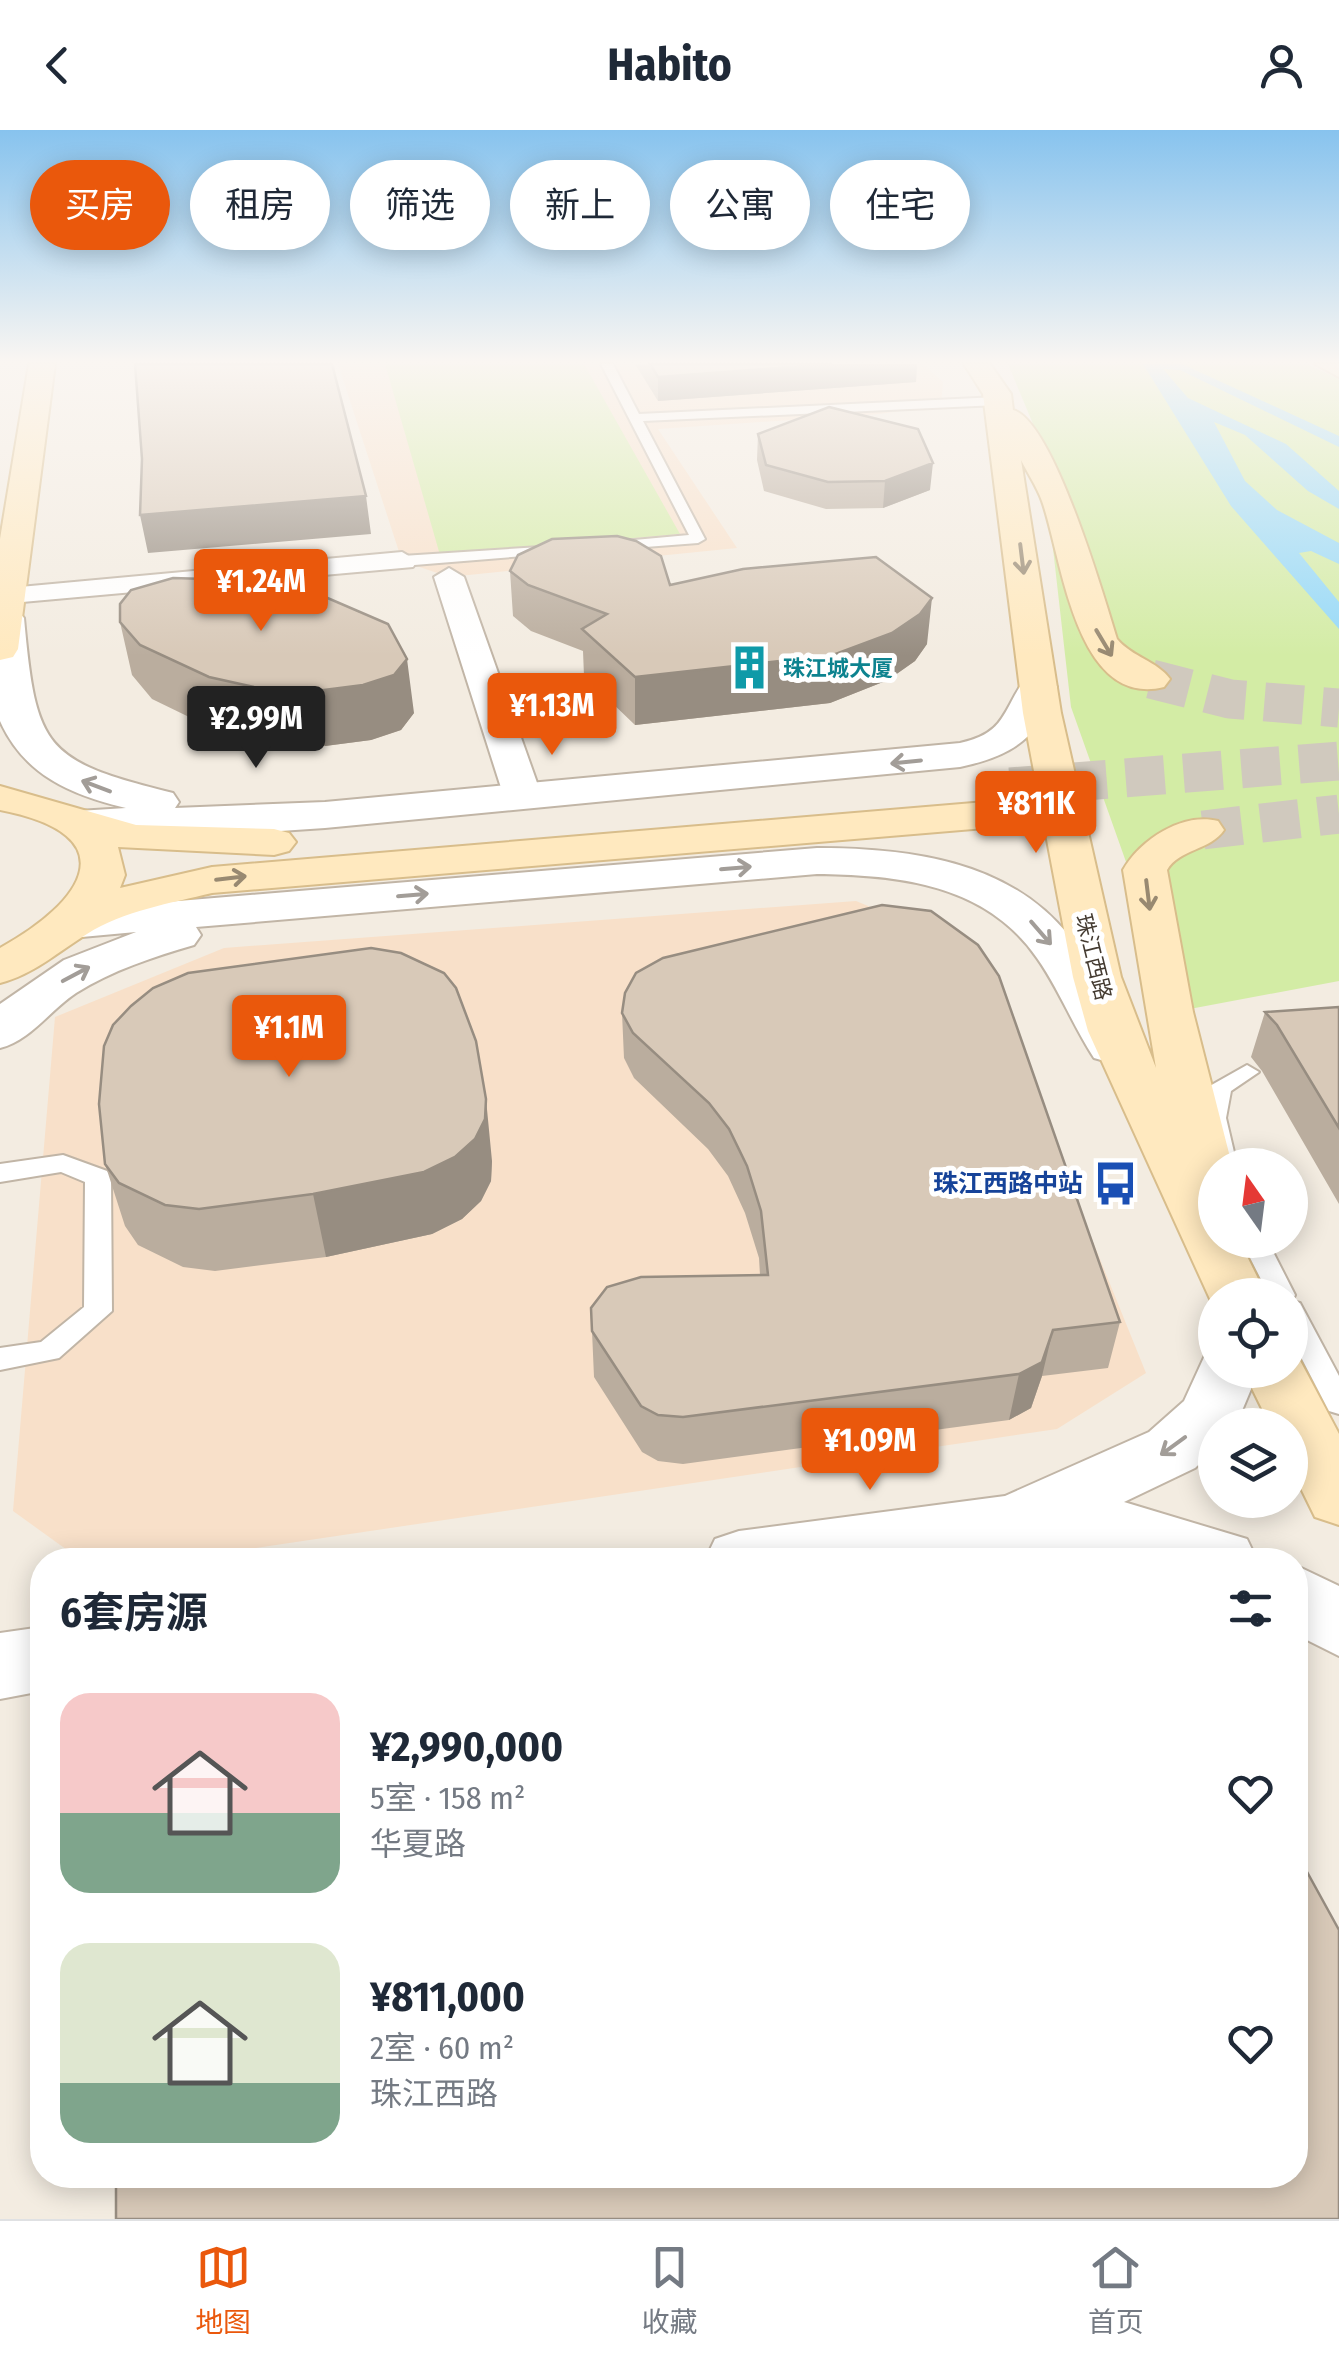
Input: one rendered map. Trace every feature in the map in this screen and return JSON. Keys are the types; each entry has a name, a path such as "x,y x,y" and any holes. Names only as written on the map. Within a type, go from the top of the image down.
{"main road":[{"path":"5,621 28,461"},
{"name":"珠江西路","path":"1003,461 1038,688 1097,977 1113,1031 1156,1125 1244,1276"},
{"path":"1040,461 1057,498 1100,641 1118,663 1151,679"},
{"path":"2,966 71,924 154,892 259,874 1015,800 300,842 152,840 112,834 7,795"},
{"path":"71,924 91,902 102,880 104,860 97,841 76,821"},
{"path":"1200,1148 1168,1012 1146,870 1154,854 1202,830"},
{"path":"1283,1388 1339,1498"}],"street":[{"path":"402,561 5,621 18,718 29,739 66,773 94,786 148,800 223,807 575,791"},
{"path":"447,567 522,794"},
{"path":"76,821 236,821 966,754 998,746 1018,731 1030,718 1038,688"},
{"path":"71,924 816,860 901,862 943,872 1004,902 1044,934 1156,1125"},
{"path":"0,1033 28,1003 116,955 203,928 358,900"},
{"path":"1014,1522 1172,1450 1209,1416 1221,1388"},
{"path":"831,1548 1014,1522 1105,1527 1191,1548"},
{"path":"1308,1604 1339,1625"},
{"path":"0,1666 30,1662"}],"lane":[{"path":"402,561 447,567 698,539 657,461"},
{"path":"1222,1148 1214,1118 1220,1087 1247,1072"},
{"path":"0,1173 63,1163 98,1178 98,1312 49,1351 0,1359"},
{"path":"1308,1344 1339,1402"}],"shaded area":[{"path":"370,461 680,461 737,548 449,577 402,561"},
{"path":"856,901 975,950 1146,1373 1057,1429 256,1548 64,1548 13,1511 55,1017 224,948"}],"green space":[{"path":"413,461 639,461 680,534 440,555"},
{"path":"1043,461 1339,461 1339,981 1179,1011 1071,707"}],"water":[{"path":"1203,461 1235,461 1245,481 1277,510 1339,543 1339,564 1311,551 1299,553 1339,602 1339,629 1231,506"},
{"path":"1275,461 1306,461 1339,491 1339,509 1308,491"}],"building":[{"path":"142,461 357,461 366,496 140,515"},
{"path":"765,461 933,463 885,481 828,482 766,465"},
{"path":"617,536 636,541 661,556 670,585 743,569 876,557 932,598 920,614 892,633 833,655 635,677 582,629 607,614 528,585 510,571 518,555 552,539"},
{"path":"173,578 268,581 316,593 388,624 407,659 394,675 363,685 316,691 254,687 209,677 140,645 120,622 120,604 131,590"},
{"path":"882,905 931,911 978,945 999,976 1120,1322 1053,1330 1042,1362 1019,1374 683,1417 658,1415 641,1406 592,1331 591,1308 607,1287 641,1277 768,1275 761,1211 747,1166 729,1129 709,1103 633,1033 622,1013 625,993 636,973 663,958"},
{"path":"371,948 401,953 444,973 456,988 476,1041 486,1099 485,1119 475,1139 455,1157 424,1172 313,1194 199,1209 165,1205 119,1183 105,1164 99,1104 104,1046 113,1025 131,1006 153,988 188,973"},
{"path":"1339,1007 1339,1128 1277,1025 1265,1012"},
{"path":"1308,1874 1339,1930 1339,2219 116,2219 116,2188 1308,2188"}],"tunnel":[{"path":"1151,679 1230,699 1339,708"},
{"path":"1010,787 1339,761"},
{"path":"1203,830 1339,814"}],"place":[{"name":"珠江城大厦","path":"750,668"},
{"name":"珠江西路中站","path":"1116,1183"}]}
